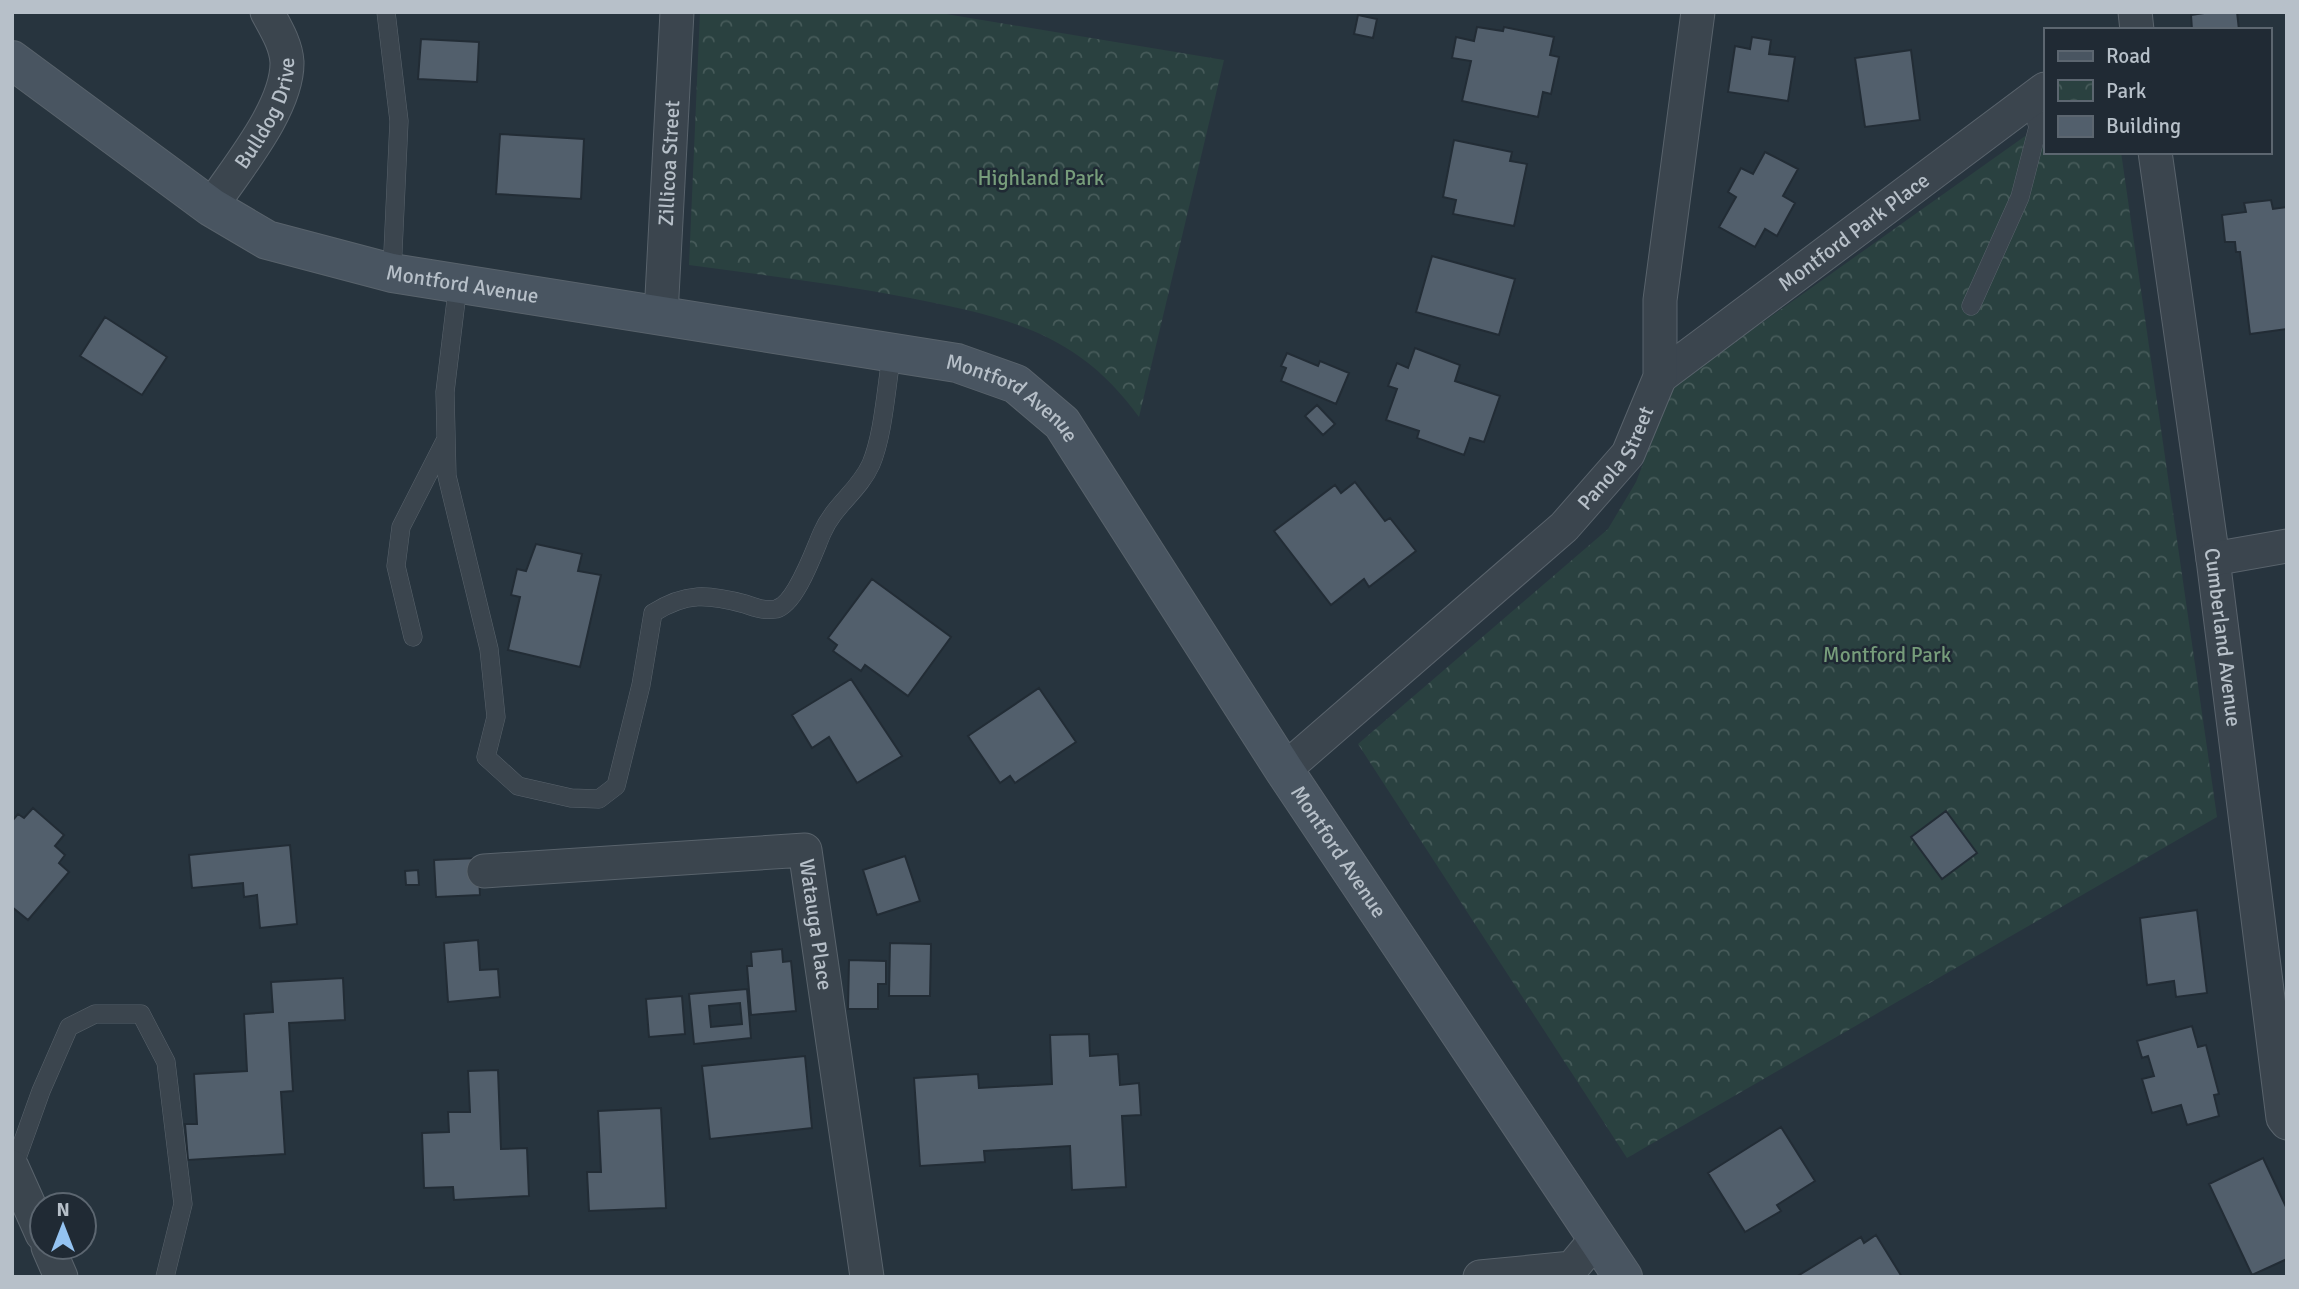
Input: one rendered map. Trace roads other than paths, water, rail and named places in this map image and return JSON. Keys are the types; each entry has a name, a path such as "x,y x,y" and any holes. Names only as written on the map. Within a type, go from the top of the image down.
{"street":[{"name":"Bulldog Drive","path":"211,207 260,133 286,86 287,59 281,37 267,12"},
{"name":"Zillicoa Street","path":"661,315 677,12"},
{"name":"Panola Street","path":"1284,770 1564,527 1628,453 1661,377 1660,300 1699,12"},
{"name":"Montford Avenue","path":"12,60 211,207 267,240 392,273 957,363 1016,384 1062,423 1284,770 1623,1277"},
{"name":"Montford Park Place","path":"1661,377 2038,94"},
{"name":"Cumberland Avenue","path":"2155,154 2213,559 2283,1118 2287,1123"},
{"path":"2213,559 2287,546"},
{"name":"Watauga Place","path":"484,871 805,850 867,1277"},
{"path":"13,1168 28,1202"},
{"path":"1480,1277 1572,1268 1597,1238"}],"lane":[{"path":"386,12 399,121 392,273"},
{"path":"1971,306 2020,197 2038,128 2038,94"},
{"path":"458,284 446,392 447,476 489,649 496,717 486,757 518,786 571,798 599,799 616,786 641,685 653,613 675,599 717,596 767,611 781,608 797,588 827,520 839,502 859,486 872,461 892,353"},
{"path":"413,637 396,566 401,527 446,439"},
{"path":"13,1168 41,1091 69,1027 95,1014 141,1014 166,1062 183,1204 165,1277"}],"park label":[{"name":"Highland Park","path":"1041,178"},
{"name":"Montford Park","path":"1887,655"}]}
